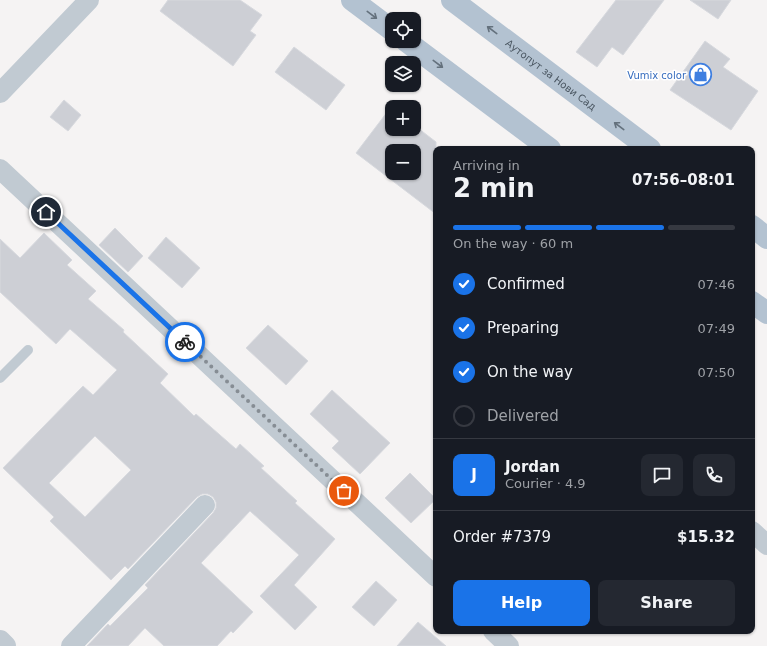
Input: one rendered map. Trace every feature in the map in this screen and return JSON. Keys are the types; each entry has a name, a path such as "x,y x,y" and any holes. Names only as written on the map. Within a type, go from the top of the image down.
{"main road":[{"path":"352,0 385,25"},
{"name":"Аутопут за Нови Сад","path":"452,0 646,146"},
{"path":"415,48 546,146"},
{"path":"755,228 767,238"},
{"path":"755,304 767,313"}],"street":[{"path":"0,93 89,0"},
{"path":"0,169 433,574"},
{"path":"71,646 205,505"},
{"path":"755,534 767,545"},
{"path":"496,634 509,646"},
{"path":"0,641 5,646"}],"lane":[{"path":"0,378 28,350"}],"building":[{"path":"168,0 240,0 262,15 250,31 256,35 233,66 160,11"},
{"path":"616,0 664,0 623,55 612,47 597,67 576,52"},
{"path":"690,0 731,0 718,19"},
{"path":"705,41 730,59 723,67 758,91 731,130 670,90"},
{"path":"294,47 345,85 326,110 275,72"},
{"path":"64,100 81,115 68,131 50,117"},
{"path":"385,115 385,136 421,136 421,130 436,142 436,146 433,146 433,212 391,180 421,180 421,144 385,144 385,175 356,153"},
{"path":"115,228 143,256 128,272 99,245"},
{"path":"44,233 72,260 67,265 96,291 88,299 124,330 123,332 168,374 160,383 194,416 196,414 236,449 240,444 264,466 261,468 297,501 295,503 335,539 294,585 317,607 295,630 260,596 299,555 250,511 201,563 253,612 233,633 231,631 217,646 164,646 145,628 128,646 87,646 108,624 110,626 148,588 145,585 213,513 216,508 216,502 213,497 208,494 202,494 197,497 128,569 125,566 111,580 50,521 54,517 3,468 83,386 93,395 117,370 70,329 56,344 0,292 0,239 20,258","holes":["95,436 131,470 85,517 49,483"]},
{"path":"166,237 200,268 182,288 148,258"},
{"path":"268,325 308,361 286,385 246,348"},
{"path":"332,390 390,443 360,474 332,448 339,441 310,414"},
{"path":"410,473 433,496 433,502 411,523 385,498"},
{"path":"376,581 397,600 374,626 352,607"},
{"path":"418,622 446,646 397,646"}],"way so far":[{"path":"185,342 344,491"}],"place":[{"name":"Vumix color","path":"701,75"}],"route":[{"path":"46,212 185,342"}]}
